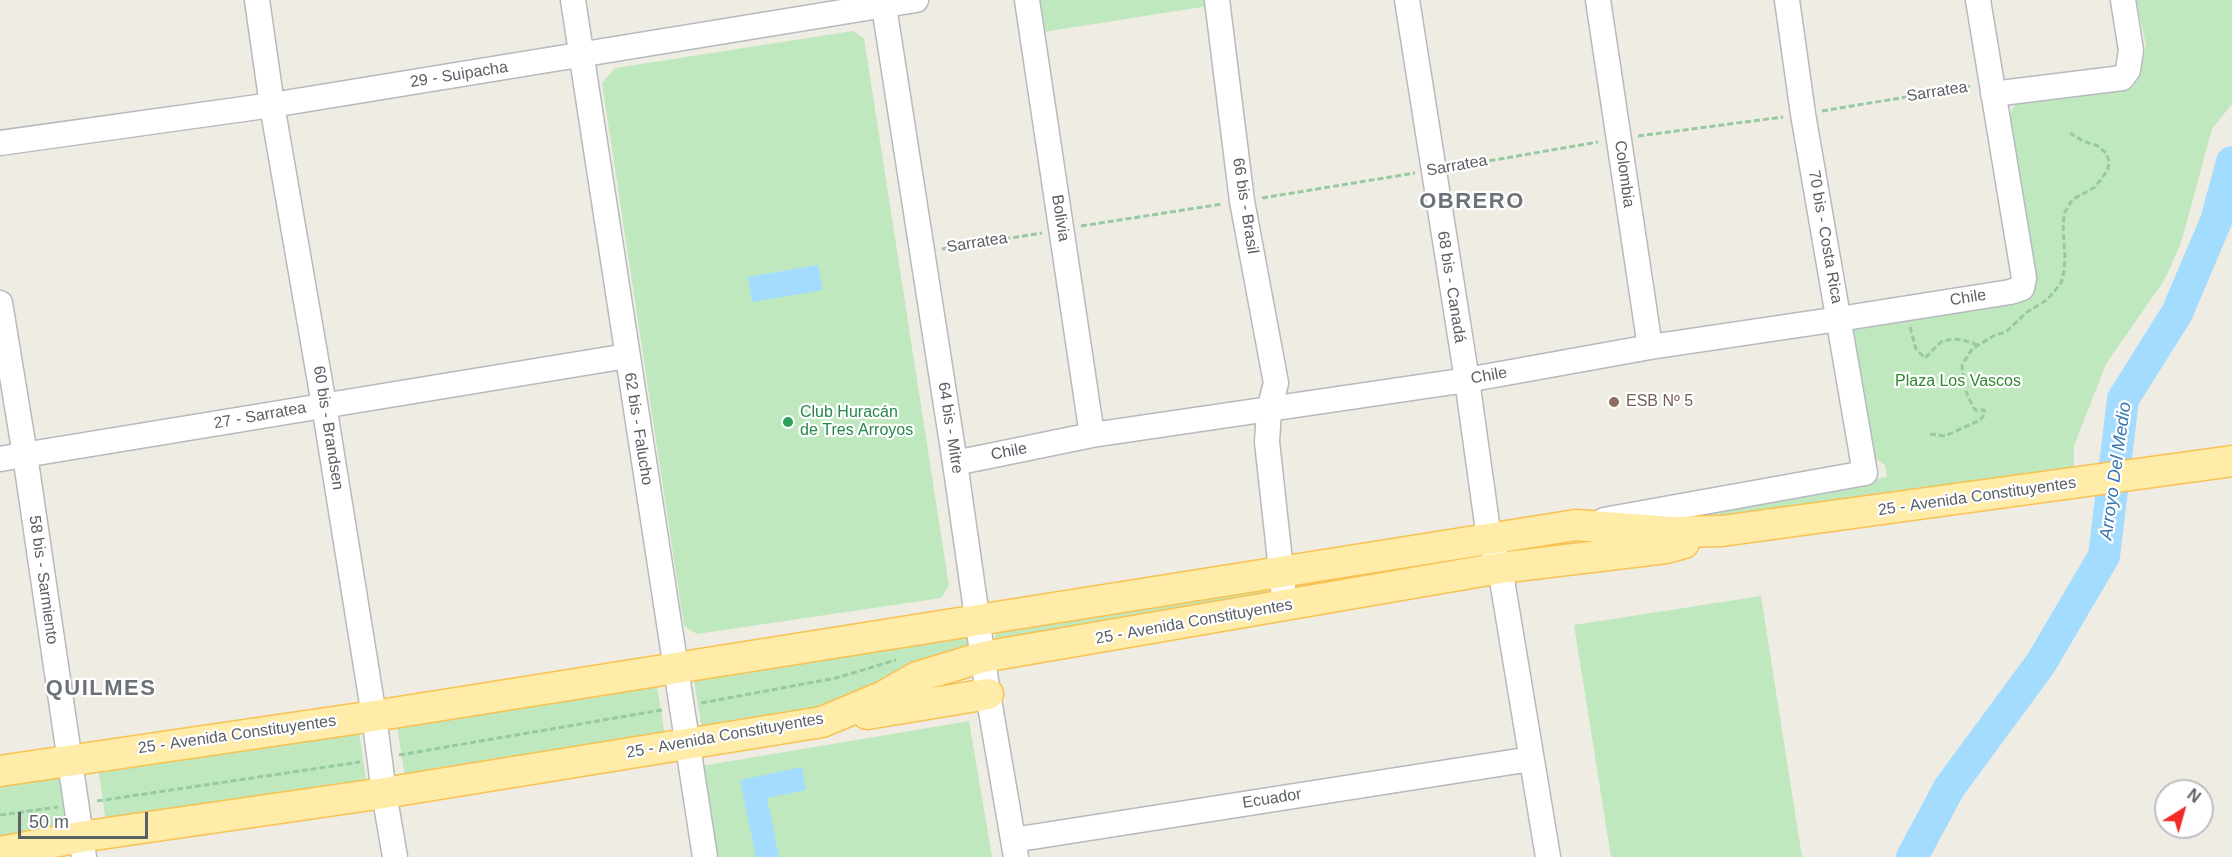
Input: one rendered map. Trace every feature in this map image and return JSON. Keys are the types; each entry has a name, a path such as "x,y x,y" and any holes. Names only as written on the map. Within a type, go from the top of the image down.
{"main road":[{"name":"25 - Avenida Constituyentes","path":"0,771 69,759 374,716 675,666 1576,525 1673,532 1722,531 2232,461"},
{"name":"25 - Avenida Constituyentes","path":"0,852 82,847 384,793 822,722 884,696 917,677 983,657 1500,568 1666,548 1722,531"},
{"path":"822,722 988,694"}],"street":[{"name":"60 bis - Brandsen","path":"257,0 272,105 324,405 395,857"},
{"name":"62 bis - Falucho","path":"573,0 705,857"},
{"name":"29 - Suipacha","path":"0,143 272,105 884,3 916,0"},
{"name":"Bolivia","path":"1027,0 1092,435"},
{"name":"66 bis - Brasil","path":"1217,0 1242,201 1276,383 1269,410 1267,442 1285,606"},
{"name":"68 bis - Canadá","path":"1407,0 1432,170 1467,380 1489,538 1500,568 1548,857"},
{"name":"Colombia","path":"1598,0 1650,347"},
{"name":"70 bis - Costa Rica","path":"1787,0 1803,114 1865,473"},
{"path":"1978,0 1993,89"},
{"name":"Sarratea","path":"1993,89 2122,78 2128,70 2131,50 2123,0"},
{"name":"64 bis - Mitre","path":"884,3 988,694 1014,848"},
{"name":"Chile","path":"955,463 1092,435 1467,380 1650,347 2010,292 2022,288 2024,278 1993,89"},
{"name":"58 bis - Sarmiento","path":"0,303 26,455 82,847"},
{"name":"27 - Sarratea","path":"0,459 627,356"},
{"name":"25 - Avenida Constituyentes","path":"1576,525 1865,473"},
{"name":"Ecuador","path":"1014,848 1531,759"}],"path":[{"name":"Sarratea","path":"923,252 1619,139 1993,89"},
{"path":"1909,307 1911,332 1917,349 1925,358 1941,342 1952,339 1978,345"},
{"path":"0,815 380,759 681,707 836,678 901,659"}],"green space":[{"path":"1038,0 1207,0 1208,6 1044,32"},
{"name":"Plaza Los Vascos","path":"2136,0 2232,0 2232,104 2212,129 2181,243 2165,279 2106,364 2074,446 2074,468 1687,522 1634,519 1887,477 1885,465 1867,448 1852,333 1855,327 1863,323 2034,297 2007,124 2009,114 2015,105 2025,99 2130,86 2140,72 2146,45"},
{"name":"Club Huracán de Tres Arroyos","path":"853,31 864,38 949,586 941,598 697,634 684,626 602,83 615,68"},
{"path":"1478,550 1480,562 1297,591 1295,578"},
{"path":"1271,583 1273,596 996,639 994,626"},
{"path":"1761,596 1802,857 1611,857 1574,625"},
{"path":"969,636 970,647 820,711 702,729 693,674"},
{"path":"656,680 665,736 405,776 396,721"},
{"path":"969,721 992,857 718,857 702,766"},
{"path":"359,731 367,787 106,823 98,767"},
{"path":"59,774 68,830 0,840 0,783"}],"water":[{"path":"818,265 823,290 752,302 748,277"},
{"path":"802,767 806,790 767,798 779,857 756,857 740,780"}],"waterway":[{"name":"Arroyo Del Medio","path":"1912,857 1949,788 2041,663 2104,556 2123,399 2177,313 2216,221 2232,162"}],"place":[{"name":"ESB Nº 5","path":"1614,402"},
{"name":"Club Huracán de Tres Arroyos","path":"788,422"}],"district":[{"name":"OBRERO","path":"1472,202"},
{"name":"QUILMES","path":"101,689"}]}
